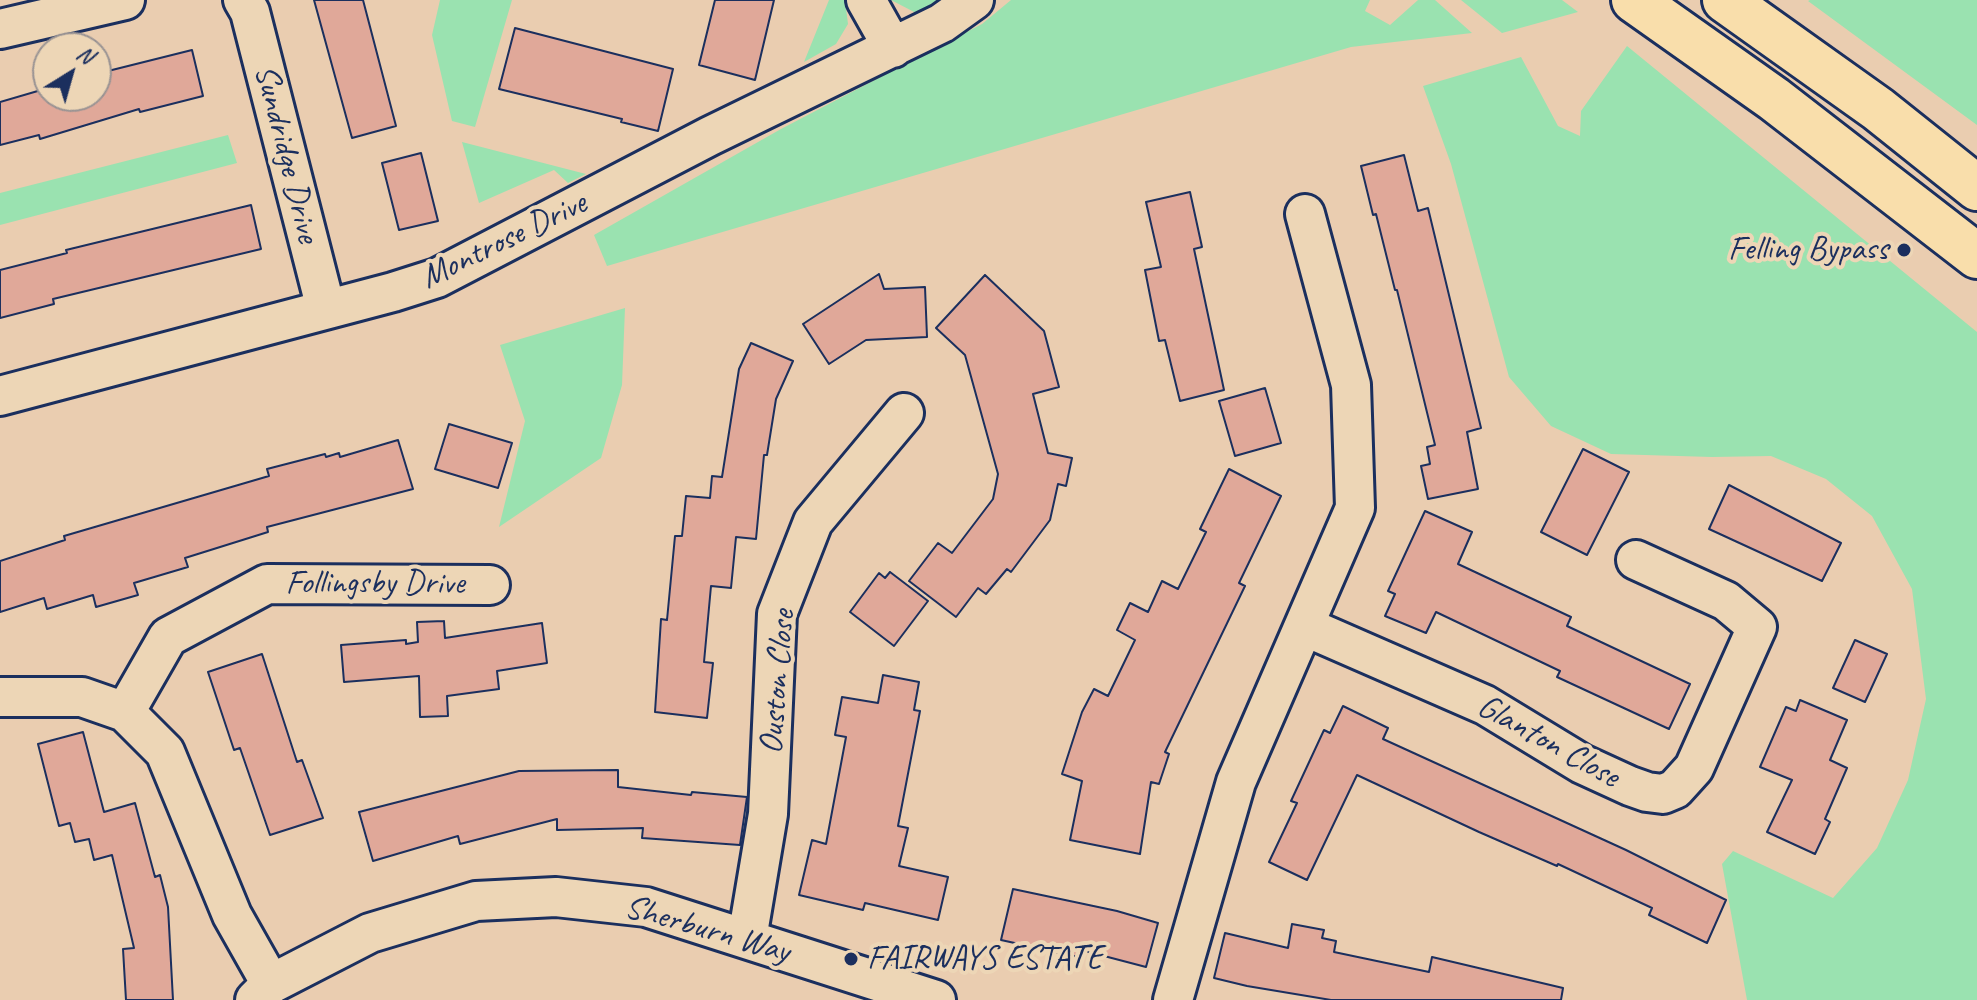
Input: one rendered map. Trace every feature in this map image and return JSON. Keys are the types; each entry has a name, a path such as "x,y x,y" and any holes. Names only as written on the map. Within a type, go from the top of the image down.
{"highway":[{"path":"1634,0 1774,99 1977,256"},
{"path":"1725,0 1878,109 1977,188"}],"street":[{"path":"0,29 125,0"},
{"name":"Sundridge Drive","path":"243,0 250,12 326,309"},
{"path":"866,0 893,48"},
{"name":"Montrose Drive","path":"0,396 437,278 710,136 942,23 974,0"},
{"path":"1173,1000 1236,782 1355,508 1351,385 1305,214"},
{"name":"Ouston Close","path":"747,939 768,814 777,614 813,522 904,413"},
{"name":"Glanton Close","path":"1304,626 1485,705 1582,764 1630,786 1663,794 1675,789 1694,768 1757,627 1726,601 1636,560"},
{"name":"Follingsby Drive","path":"125,712 168,637 267,584 490,585"},
{"path":"0,697 82,697 125,712 165,752 263,992"},
{"name":"Sherburn Way","path":"263,992 370,933 476,901 556,897 646,907 936,1000"}],"green space":[{"path":"440,0 512,0 475,127 452,121 432,35"},
{"path":"829,0 845,0 848,24 836,44 804,62"},
{"path":"891,0 937,0 918,14"},
{"path":"1011,0 1370,0 1365,11 1390,25 1418,0 1435,0 1472,33 1351,47 607,266 594,235 781,129 982,24"},
{"path":"1461,0 1562,0 1578,12 1502,33"},
{"path":"1810,0 1977,0 1977,125 1808,1"},
{"path":"1627,46 1977,332 1977,1000 1747,1000 1722,864 1733,851 1833,898 1877,848 1908,780 1926,699 1912,589 1872,516 1826,479 1771,456 1611,454 1551,426 1509,377 1451,164 1423,86 1521,57 1558,126 1580,136 1581,111"},
{"path":"228,135 237,163 0,225 0,193"},
{"path":"462,142 586,174 568,183 554,170 479,203"},
{"path":"625,308 622,385 601,458 499,527 525,421 500,345"}],"building":[{"path":"314,0 363,0 396,126 352,138"},
{"path":"715,0 774,0 755,80 699,65"},
{"path":"515,28 673,69 658,131 621,122 622,119 499,89"},
{"path":"192,50 203,96 140,112 139,109 40,139 39,135 0,145 0,102 32,93 32,112 112,112 112,70"},
{"path":"421,153 438,221 399,230 382,163"},
{"path":"1404,155 1418,211 1428,208 1481,428 1467,432 1478,489 1428,499 1421,466 1430,464 1427,447 1435,445 1397,290 1361,166"},
{"path":"1190,192 1202,247 1194,249 1224,390 1180,401 1165,340 1159,341 1145,270 1161,267 1146,202"},
{"path":"251,205 261,249 53,299 54,304 0,318 0,270 67,253 66,250"},
{"path":"879,274 884,289 925,287 927,337 866,340 829,364 803,324"},
{"path":"985,275 1044,331 1059,387 1033,394 1048,453 1072,458 1066,486 1058,484 1050,520 1011,572 1007,569 986,594 978,588 956,617 909,581 938,543 952,553 993,499 998,474 965,355 936,328"},
{"path":"751,343 793,361 776,399 767,455 764,455 756,539 736,537 731,588 711,586 704,662 713,663 707,718 655,712 661,619 667,620 675,536 682,536 686,496 710,498 712,476 722,477 739,369"},
{"path":"1265,388 1281,443 1235,456 1219,401"},
{"path":"449,424 512,443 498,488 435,469"},
{"path":"398,440 413,489 267,527 268,532 185,558 188,567 134,583 138,595 96,607 93,595 47,609 44,598 0,612 0,561 65,540 64,536 269,476 267,469 325,454 326,457 339,453 340,457"},
{"path":"1583,449 1629,472 1587,555 1541,532"},
{"path":"1229,469 1281,496 1239,583 1245,586 1165,752 1169,754 1159,784 1151,782 1140,854 1070,840 1082,781 1062,774 1082,712 1094,689 1108,696 1135,640 1117,630 1130,603 1148,612 1162,581 1178,589 1206,532 1200,529"},
{"path":"1729,485 1841,543 1822,581 1709,529"},
{"path":"1425,511 1472,532 1458,564 1571,617 1567,626 1690,684 1669,729 1557,677 1560,671 1436,612 1426,633 1385,616 1395,594 1388,591"},
{"path":"890,572 928,601 894,646 850,612 879,573 885,578"},
{"path":"444,621 445,638 542,623 547,663 497,671 499,689 447,696 448,716 420,717 419,676 344,682 341,645 406,640 406,644 418,642 417,622"},
{"path":"1855,640 1887,654 1865,702 1833,688"},
{"path":"262,654 297,762 302,760 323,818 270,835 240,748 234,750 208,672"},
{"path":"883,675 919,682 914,710 920,711 898,826 908,828 899,866 948,877 938,920 865,903 863,910 799,895 812,840 826,844 846,737 835,735 842,697 878,703"},
{"path":"1800,700 1847,720 1830,760 1847,768 1825,819 1830,822 1815,854 1767,832 1792,780 1760,767 1786,707 1796,711"},
{"path":"1343,706 1388,728 1383,739 1626,850 1726,900 1707,943 1649,915 1652,908 1357,775 1307,880 1269,862 1297,803 1291,801 1324,730 1330,733"},
{"path":"83,732 104,812 135,803 155,877 160,875 168,907 173,1000 126,1000 123,949 134,948 112,855 94,860 89,839 75,842 70,823 59,826 38,744"},
{"path":"618,770 618,787 747,797 740,845 642,838 643,828 557,830 557,819 460,844 458,836 373,861 359,812 519,771"},
{"path":"1013,889 1158,923 1146,967 1085,951 1083,958 1001,940"},
{"path":"1292,924 1324,930 1322,938 1336,941 1334,952 1429,972 1432,957 1563,988 1561,1000 1331,1000 1214,978 1225,933 1288,948"}],"place":[{"name":"Felling Bypass","path":"1904,250"},
{"name":"FAIRWAYS ESTATE","path":"851,959"}]}
